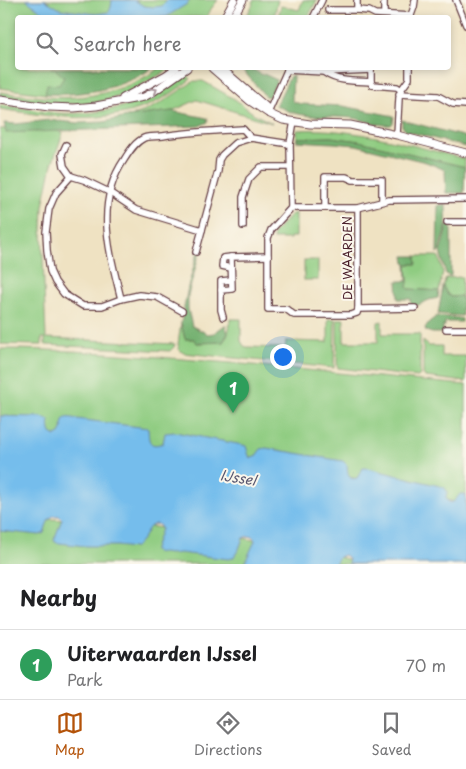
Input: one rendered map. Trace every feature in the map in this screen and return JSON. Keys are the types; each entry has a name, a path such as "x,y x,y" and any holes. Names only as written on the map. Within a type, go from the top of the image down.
{"street":[{"path":"226,15 234,0"},
{"path":"234,15 243,0"},
{"path":"314,15 322,0"},
{"path":"357,0 357,10"},
{"path":"384,0 384,14"},
{"path":"412,15 416,0"},
{"path":"456,0 466,25"},
{"path":"328,10 357,10 369,11 374,14 393,15"},
{"path":"116,102 173,70"},
{"path":"0,100 49,107 74,108 96,106 144,97 184,70"},
{"path":"214,70 250,101 294,122 350,125 466,153"},
{"path":"223,70 269,111"},
{"path":"269,111 288,70"},
{"path":"300,70 324,72 355,70"},
{"path":"371,70 371,82"},
{"path":"397,135 400,92 409,79 409,70"},
{"path":"324,72 338,79 397,87 400,92"},
{"path":"400,92 438,96 453,104 466,105"},
{"path":"291,208 290,144 294,122"},
{"path":"121,300 111,260 106,220 109,192 118,168 132,147 144,138 242,129 251,138"},
{"path":"196,252 218,171 219,160 222,155 235,143 251,138 290,144"},
{"path":"66,144 62,154 64,166 71,176 109,192 136,210 202,230"},
{"path":"243,226 243,197 249,179 261,167 290,166"},
{"path":"71,176 56,193 49,209 46,238 50,271 64,294 83,306 102,306 140,295 157,298 182,310"},
{"name":"DE WAARDEN","path":"325,208 325,177 346,177 353,180 382,180 382,201"},
{"name":"DE WAARDEN","path":"358,208 357,313 351,315 294,315 286,309 268,309 268,235 291,208 358,208 382,201 466,199"},
{"path":"447,222 466,222"},
{"path":"231,268 222,266 224,258 268,256"},
{"path":"223,317 221,290 232,289 231,257"},
{"name":"DE WAARDEN","path":"358,309 415,308"},
{"path":"446,329 466,329"}],"green space":[{"path":"0,0 218,0 208,15 15,15 15,70 142,70 45,94 0,88"},
{"path":"253,0 278,0 274,15 247,15"},
{"path":"303,0 317,0 309,15 279,15 281,6 299,10"},
{"path":"56,70 149,70 128,81 101,90 73,94 45,94 47,84 59,85 64,77"},
{"path":"156,70 168,70 121,96 94,103 45,103 0,96 0,92 63,98 83,96 121,88"},
{"path":"243,70 254,70 277,80 269,96 266,97"},
{"path":"185,73 191,79 172,93 152,104 131,112 88,118 0,109 0,105 57,113 109,110 125,106 156,93"},
{"path":"290,76 293,76 292,99 294,102 343,106 394,116 393,123 391,125 382,125 353,118 308,116 294,113 276,105"},
{"path":"194,81 203,81 236,100 254,114 272,123 197,100 172,111 127,117 161,103"},
{"path":"172,111 207,118 208,122 199,126 6,133 4,123 16,124 48,120 79,123 103,122"},
{"path":"402,120 466,137 466,147 406,131 402,126"},
{"path":"48,128 63,133 52,164 43,206 42,231 46,338 175,344 170,351 46,345 45,338 42,338 42,345 0,344 0,129"},
{"path":"297,130 340,131 382,138 465,159 465,167 358,141 331,137 297,138"},
{"path":"331,137 359,141 465,167 464,193 446,193 445,170 426,162 356,145 296,141 297,138"},
{"path":"438,205 446,205 446,227 439,252 437,253"},
{"path":"296,213 296,237 273,239 274,233 292,214"},
{"path":"448,224 451,224 451,276 446,274 440,252"},
{"path":"199,248 201,248 188,295 188,309 192,326 208,334 214,333 225,325 228,333 223,342 197,343 194,339 185,339 181,323 188,287"},
{"path":"404,256 416,256 417,264 407,264 408,282 407,287 409,289 439,291 438,298 416,306 411,306 411,299 398,299 397,281 407,281"},
{"path":"416,256 439,257 443,272 439,291 409,289 407,287 407,264 416,264"},
{"path":"304,260 318,260 318,280 304,280"},
{"path":"462,277 462,296 451,297 443,286 446,278"},
{"path":"443,286 451,297 462,296 462,316 438,314"},
{"path":"437,316 459,318 462,319 462,322 445,322 443,333 426,331 425,328 429,322"},
{"path":"230,319 241,319 241,341 244,346 285,348 286,341 328,342 328,319 335,319 334,368 183,353 179,349 181,323 185,339 194,339 197,343 223,342 230,325"},
{"path":"337,319 344,319 344,342 378,342 378,322 382,321 382,334 420,334 420,375 418,377 338,368"},
{"path":"423,341 429,346 442,346 442,356 466,356 466,382 425,377 423,374"},
{"path":"0,349 60,350 159,357 466,385 466,506 353,478 251,457 154,445 0,432"},
{"path":"0,515 155,527 248,539 364,564 0,564"}],"water":[{"path":"26,0 45,0 60,9 96,14 109,12 112,0 134,0 144,6 154,7 162,6 168,0 190,0 169,15 47,15"},
{"name":"IJssel","path":"0,416 40,417 47,419 49,420 51,433 56,436 62,430 63,420 68,418 148,428 150,442 154,445 163,443 165,433 175,432 246,446 251,458 255,457 261,449 266,448 343,461 347,465 350,477 354,479 357,478 363,468 367,468 444,487 447,491 446,498 449,502 455,501 460,494 466,494 466,564 348,564 349,559 344,555 339,557 335,564 246,564 255,541 253,537 243,538 233,558 228,559 155,552 154,549 161,529 157,524 149,527 143,538 134,548 59,543 54,540 62,519 59,516 50,518 44,533 40,535 0,531"}],"place":[{"name":"Uiterwaarden IJssel","path":"233,413"}]}
